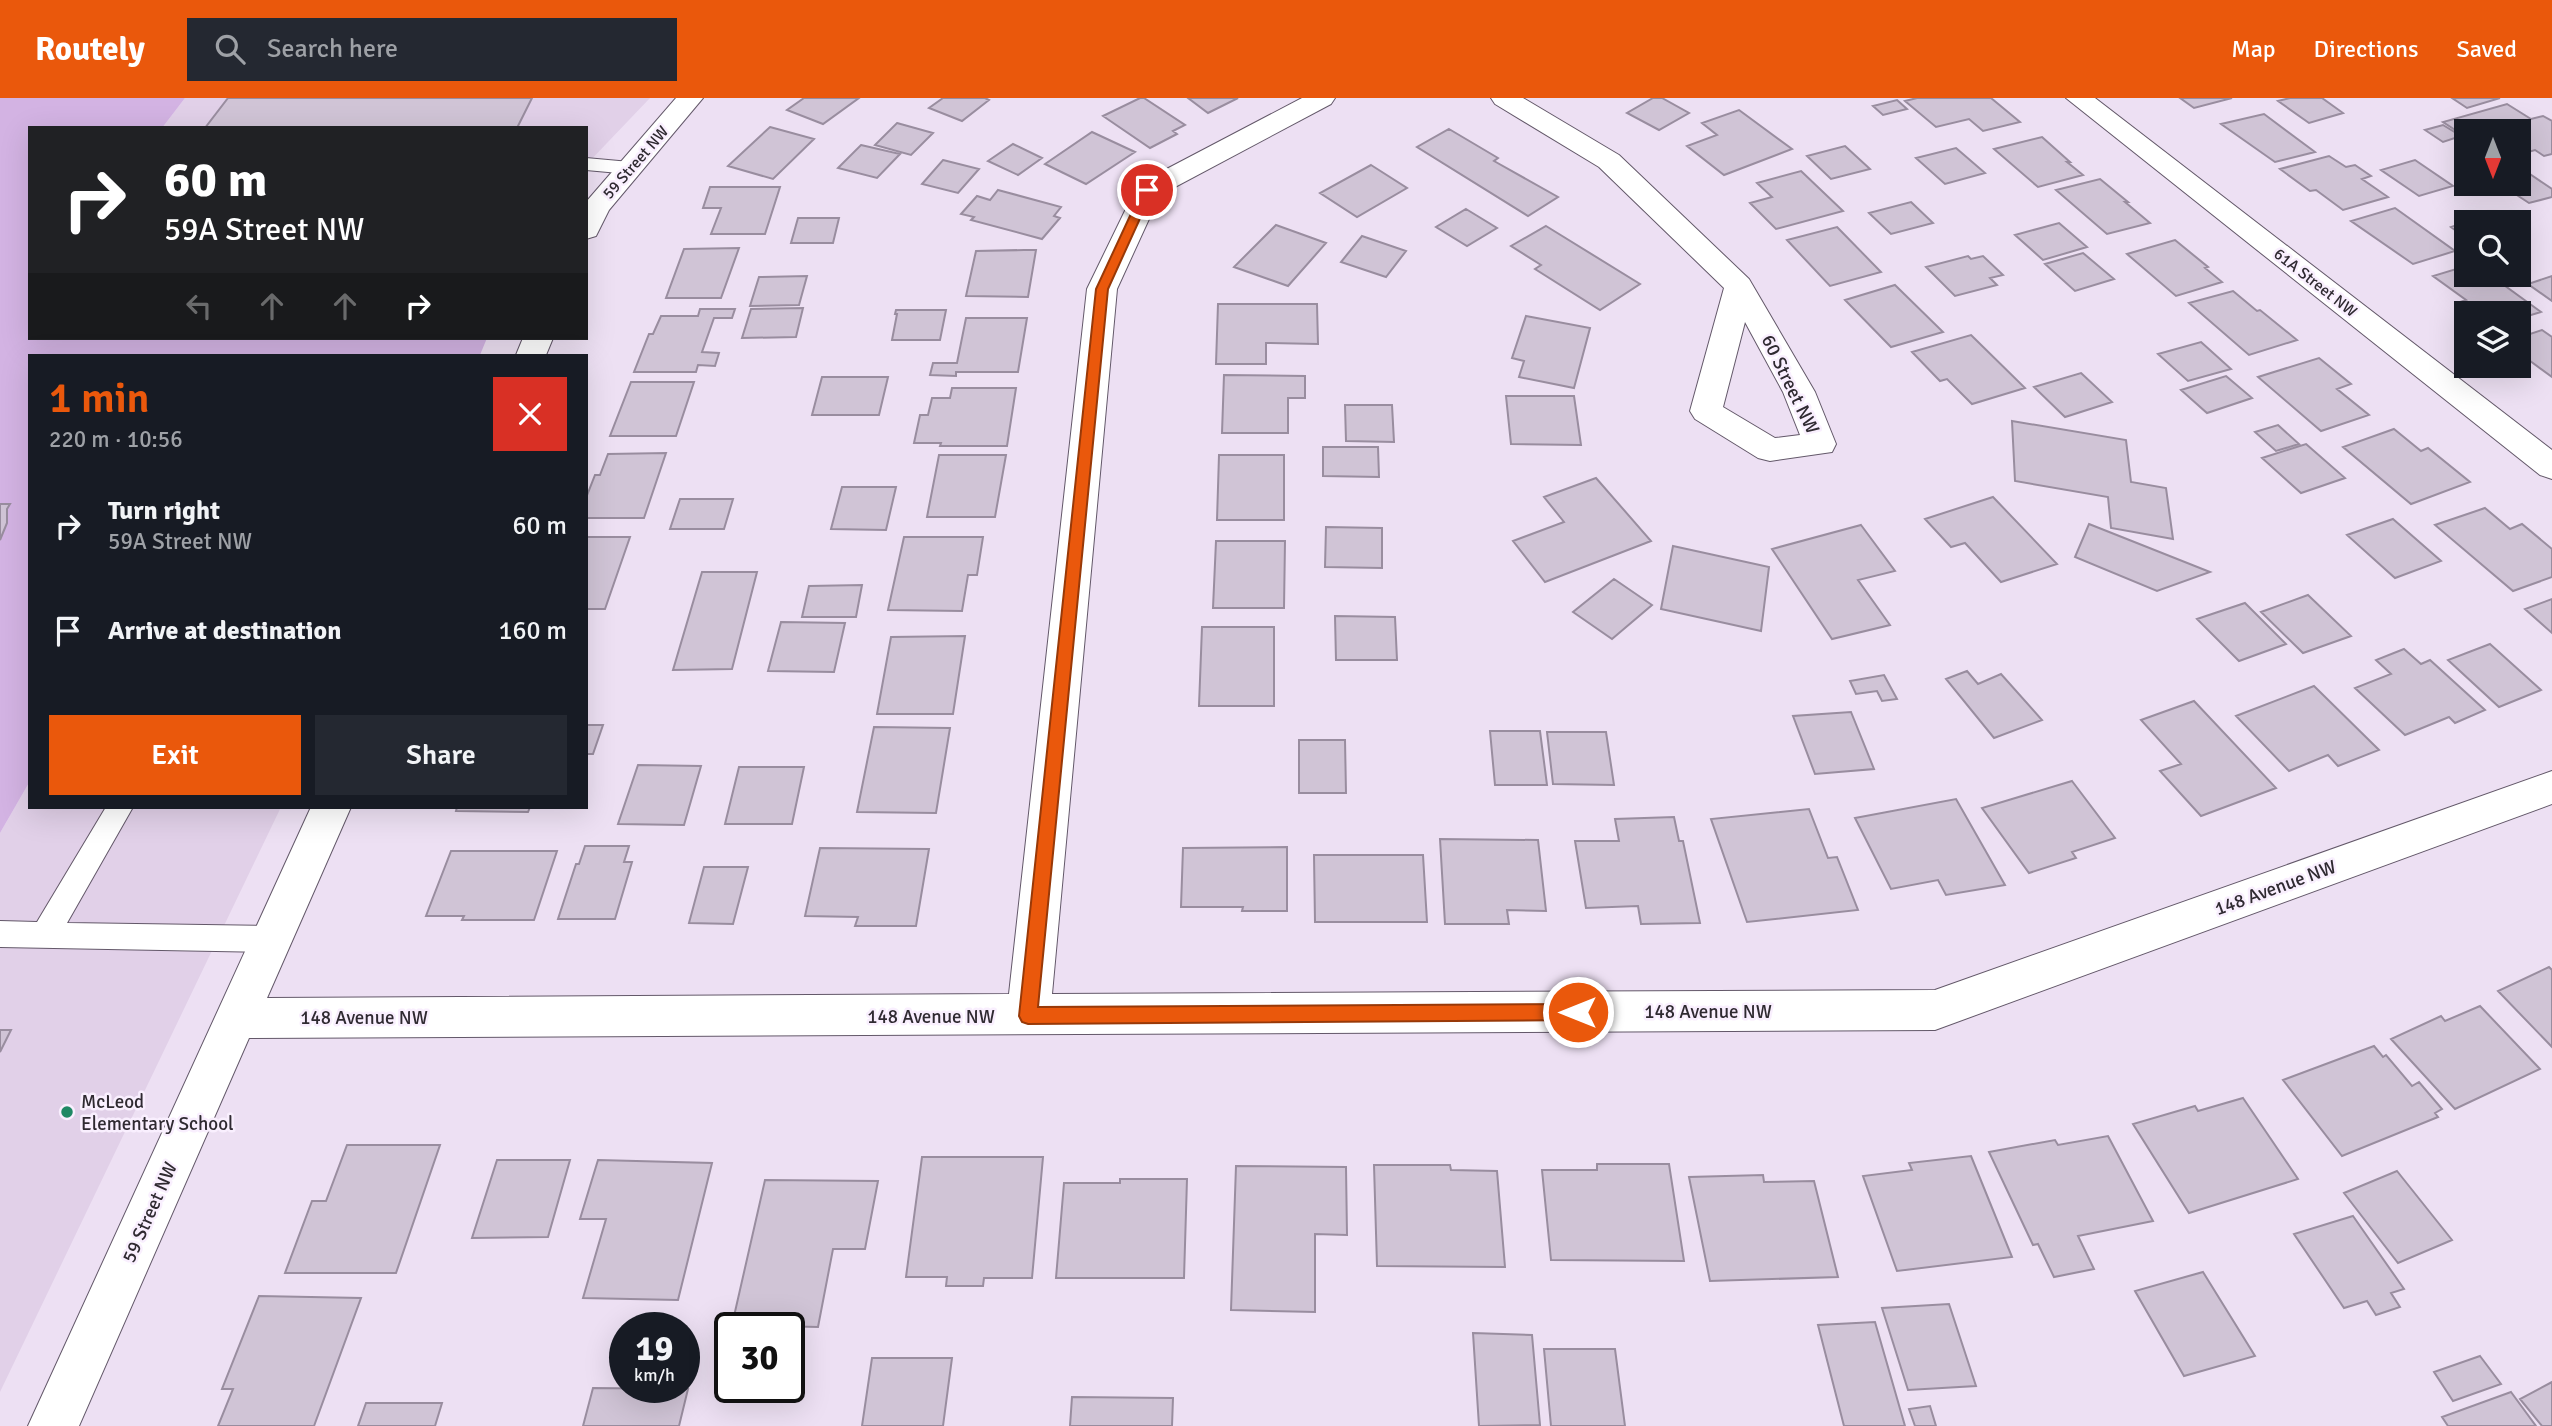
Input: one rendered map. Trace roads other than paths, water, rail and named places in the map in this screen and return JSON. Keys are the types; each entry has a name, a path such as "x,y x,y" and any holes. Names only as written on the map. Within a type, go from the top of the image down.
{"street":[{"name":"59 Street NW","path":"588,226 596,208 690,98"},
{"path":"1028,1016 1102,289 1147,190 1322,98"},
{"name":"60 Street NW","path":"1504,98 1609,160 1739,286 1799,392 1820,444 1770,450 1706,411 1739,286"},
{"name":"61A Street NW","path":"2079,98 2552,467"},
{"name":"148 Avenue NW","path":"237,1018 1935,1010 2552,788"},
{"name":"59 Street NW","path":"53,1426 330,809"}],"lane":[{"path":"588,164 630,168"},
{"path":"45,935 119,809"},
{"path":"0,934 272,939"}],"place":[{"name":"McLeod Elementary School","path":"67,1112"}]}
